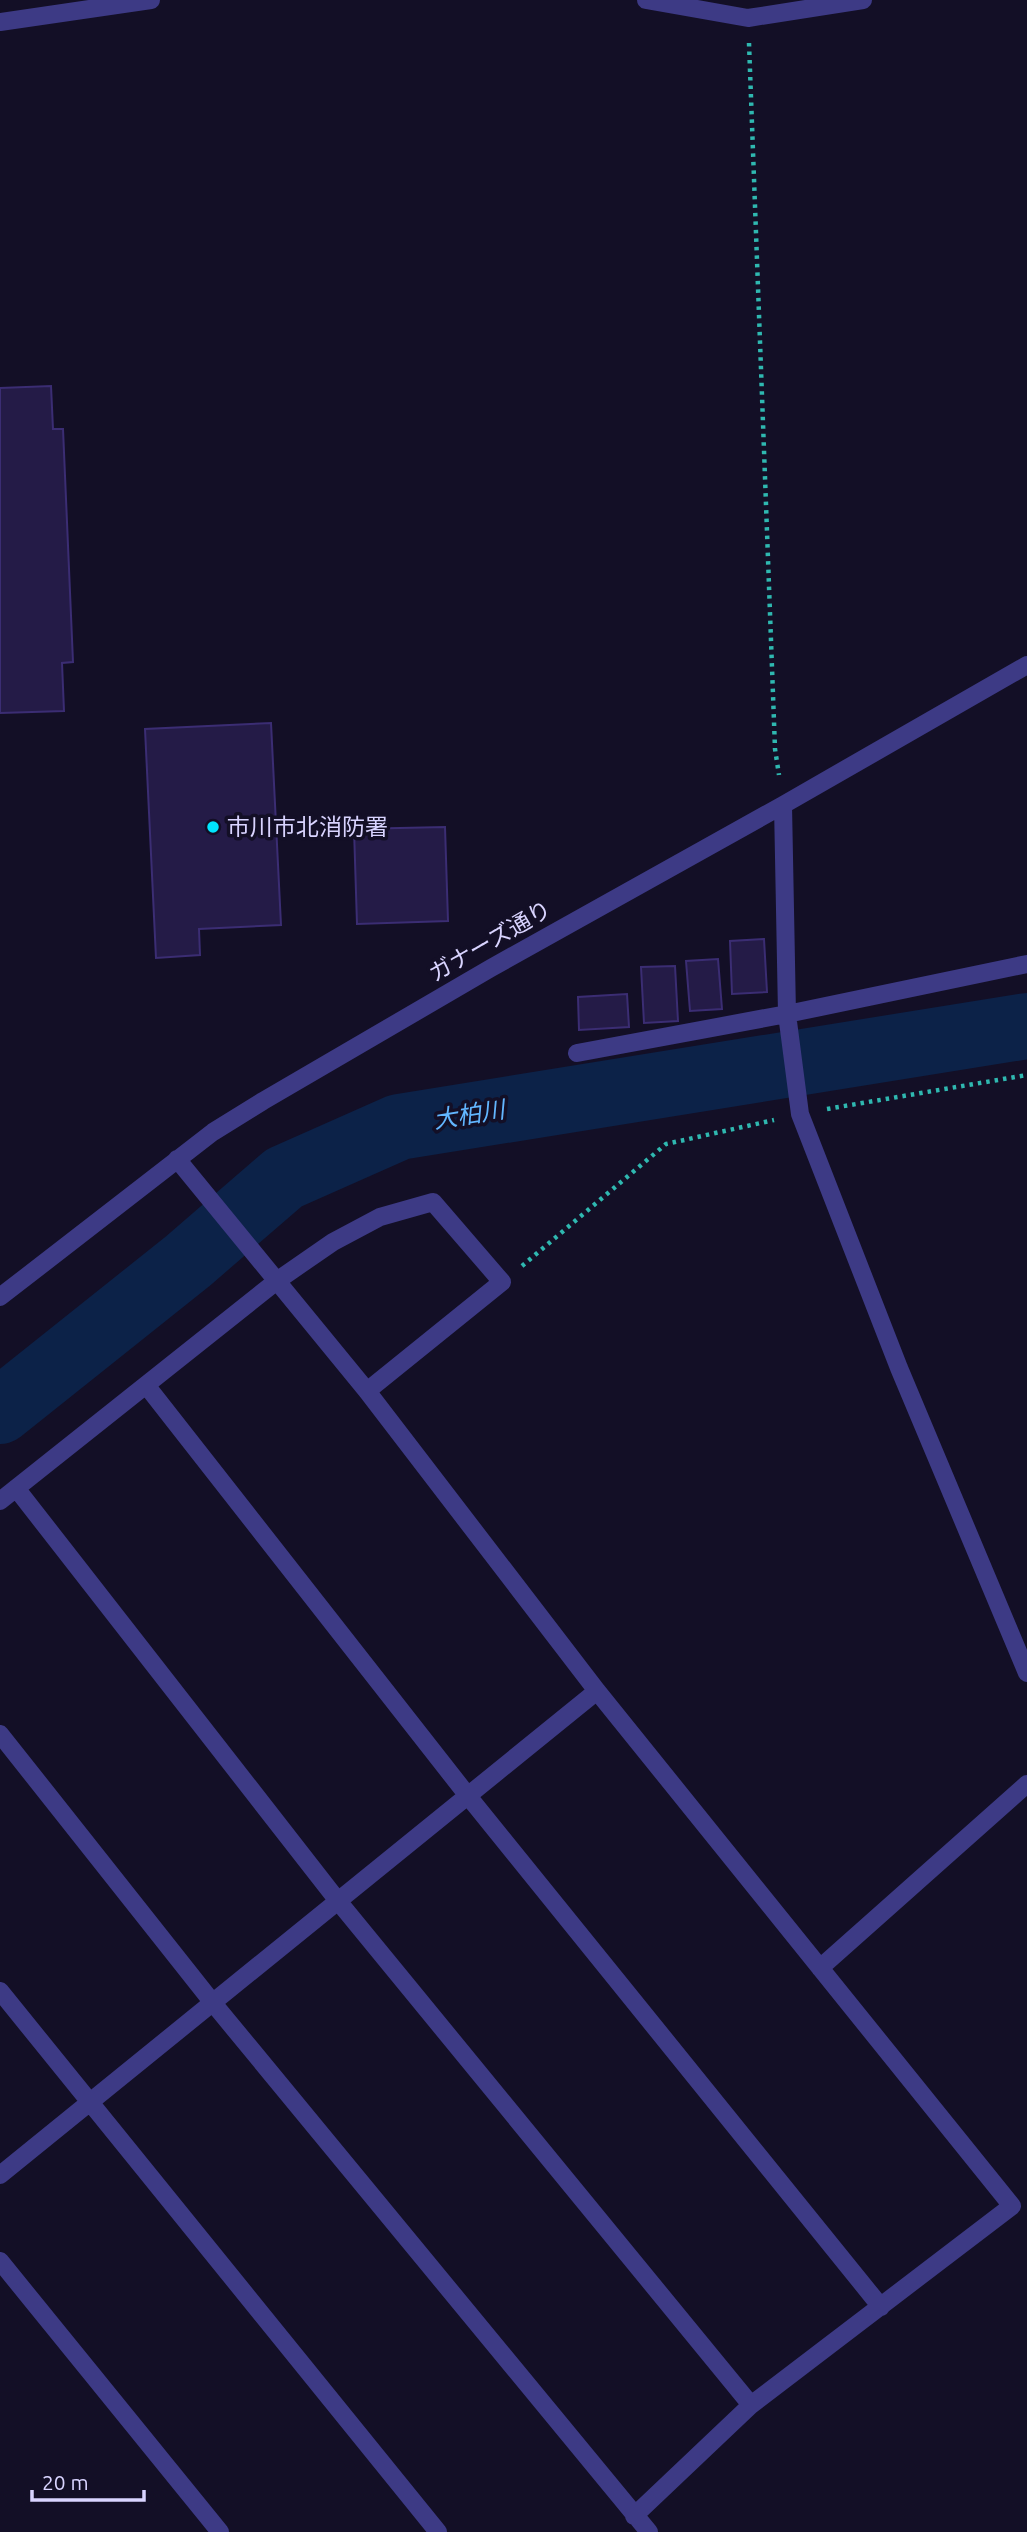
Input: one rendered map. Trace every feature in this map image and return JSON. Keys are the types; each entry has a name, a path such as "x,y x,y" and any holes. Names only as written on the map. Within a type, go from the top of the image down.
{"street":[{"path":"0,22 151,0"},
{"path":"646,0 748,18 863,0"},
{"name":"ガナーズ通り","path":"0,1297 213,1132 263,1101 491,968 783,805 1027,664"},
{"path":"783,805 787,1014 800,1114 899,1368 1027,1673"},
{"path":"577,1053 787,1014 1027,964"},
{"path":"177,1159 367,1391 597,1691 1012,2206 751,2405 634,2516"},
{"path":"0,1501 278,1280 333,1242 380,1217 433,1202 502,1282 367,1391"},
{"path":"146,1385 468,1796 881,2307"},
{"path":"16,1488 338,1901 751,2405"},
{"path":"0,2175 597,1691"},
{"path":"0,1734 213,2003 649,2532"},
{"path":"820,1968 1027,1784"},
{"path":"0,1991 438,2532"},
{"path":"0,2261 220,2532"}],"path":[{"path":"748,18 775,748 783,805"},
{"path":"502,1282 666,1144 800,1114 1027,1075"}],"building":[{"path":"51,386 53,429 63,429 73,662 62,663 64,711 0,713 0,388"},
{"name":"市川市北消防署","path":"271,723 281,925 199,929 200,955 156,958 145,729"},
{"path":"445,827 448,921 357,924 354,829"},
{"path":"764,939 767,992 732,994 730,941"},
{"path":"718,959 722,1009 690,1011 686,961"},
{"path":"675,966 678,1021 644,1023 641,967"},
{"path":"627,994 629,1027 579,1030 578,997"}],"waterway":[{"name":"大柏川","path":"0,1411 188,1261 284,1178 399,1127 1027,1026"}],"place":[{"name":"市川市北消防署","path":"213,827"}]}
